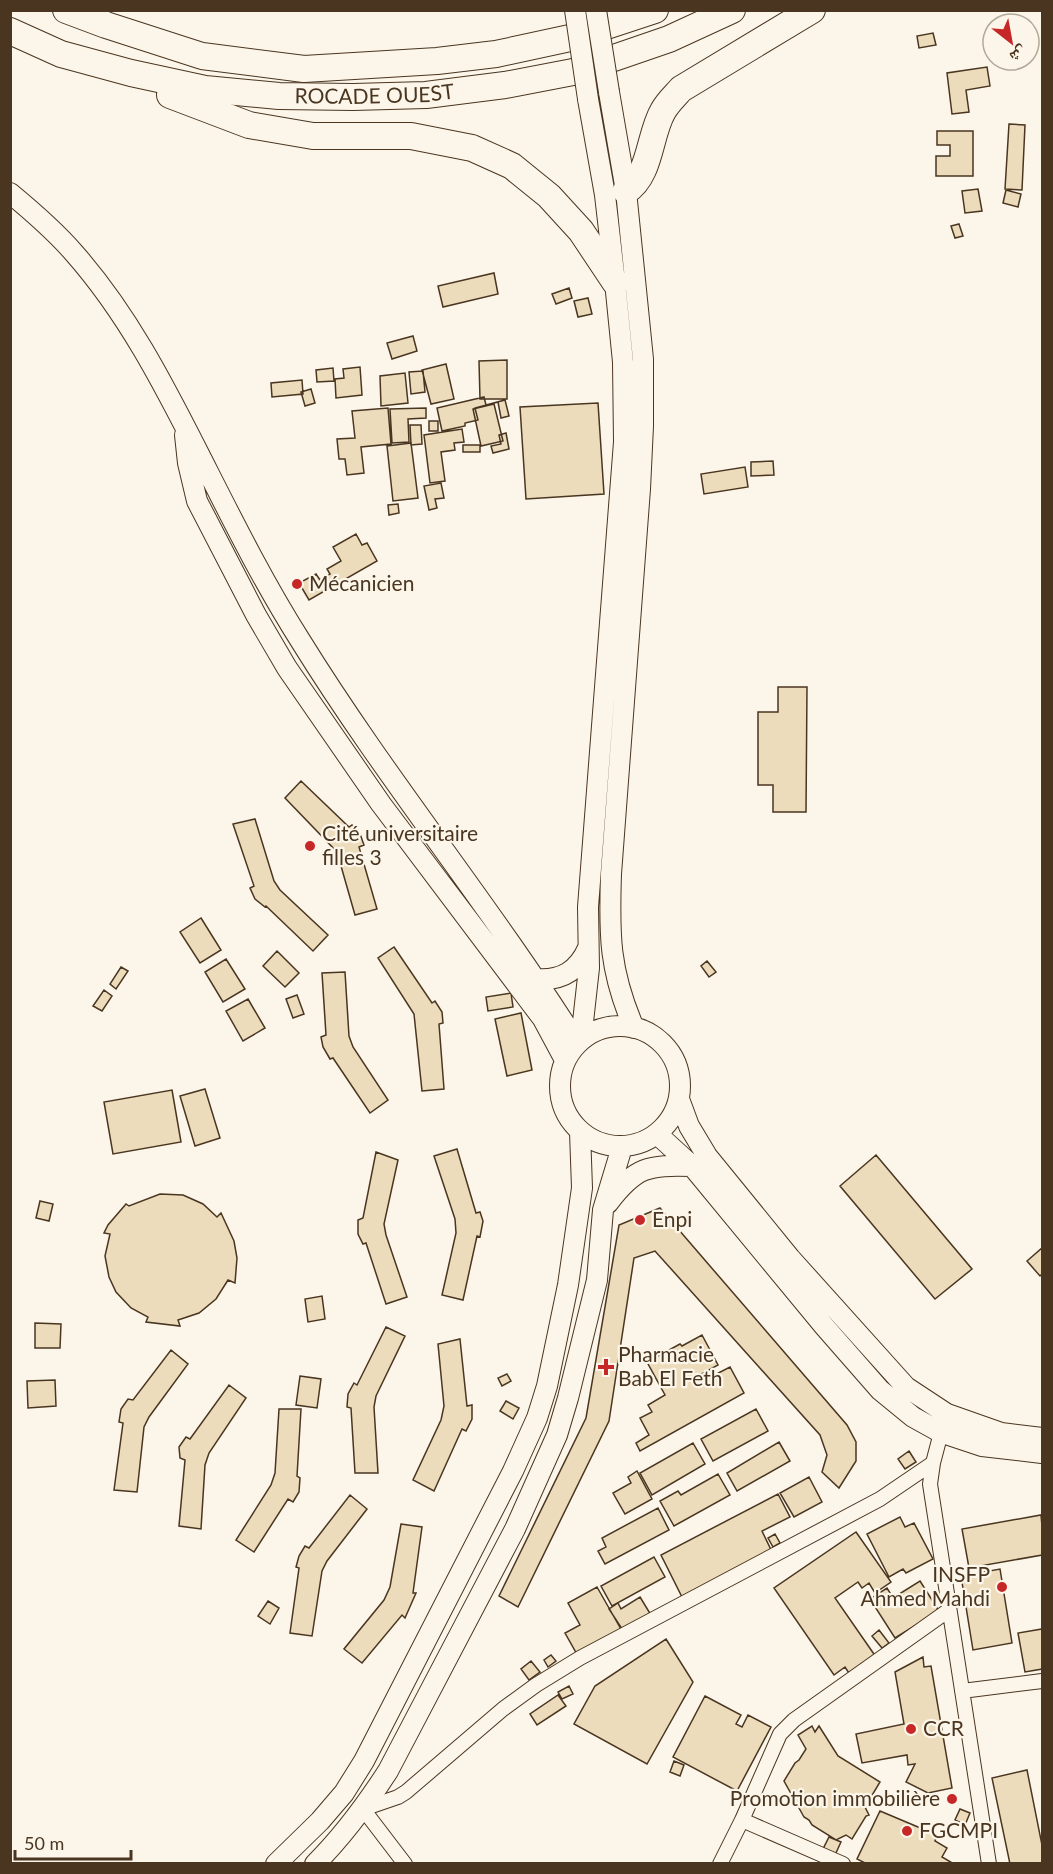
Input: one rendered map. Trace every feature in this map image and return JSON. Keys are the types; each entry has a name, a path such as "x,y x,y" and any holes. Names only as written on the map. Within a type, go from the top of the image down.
{"highway":[{"name":"ROCADE OUEST","path":"66,10 202,56 304,69 437,61 496,54 570,38 655,10"},
{"name":"ROCADE OUEST","path":"10,31 61,54 131,73 205,89 279,96 426,95 505,85 573,72 669,39 732,10"},
{"path":"616,193 635,184 642,174 663,111 681,89 812,10"},
{"path":"61,54 249,125 313,136 411,136 472,148 512,166 549,196 581,231 615,282"}],"main road":[{"path":"575,10 588,99 616,193 643,359 644,426 609,928 610,949 619,989 634,1028"},
{"path":"579,1042 588,984 588,907 624,442 623,362 615,282 616,193 609,92 596,10"},
{"path":"10,193 30,209 75,253 139,341 160,377 254,562 318,669 579,1042"},
{"path":"185,427 187,455 196,501 256,615 282,659 381,804 543,1019 565,1060"},
{"path":"536,979 547,980 568,973 577,967 588,948"},
{"path":"612,1026 634,1028 658,1039 674,1060 680,1079 679,1099 671,1118 657,1134 640,1143 622,1147 599,1143 580,1132 564,1111 559,1086 565,1060 579,1042 591,1033 612,1026"},
{"path":"679,1099 689,1126 707,1156 790,1258 906,1387 944,1423 982,1446 1042,1453"},
{"path":"276,1863 320,1821 344,1793 364,1761 513,1472 537,1418 547,1386 568,1285 582,1188 580,1132"},
{"path":"657,1134 692,1166 880,1390 913,1417 1042,1438"},
{"path":"315,1863 337,1842 363,1809 388,1771 515,1529 557,1435 597,1280 603,1210 622,1147"},
{"path":"603,1210 621,1186 632,1176 646,1169 660,1165 692,1166"}],"street":[{"path":"944,1423 930,1484 989,1863"},
{"path":"405,1863 363,1809 406,1792 503,1708 536,1685 590,1653 880,1499 933,1463"},
{"path":"720,1863 742,1820 780,1734 794,1720 949,1610"},
{"path":"962,1691 1042,1681"},
{"path":"742,1820 843,1863"}],"building":[{"path":"933,33 936,45 919,48 917,36"},
{"path":"981,68 981,72 988,72 990,86 966,90 969,112 952,114 947,73"},
{"path":"1009,124 1025,125 1022,190 1005,189"},
{"path":"937,131 973,131 973,176 936,176 936,156 950,156 950,145 937,145"},
{"path":"978,189 982,211 965,213 962,191"},
{"path":"1006,190 1021,194 1018,207 1003,203"},
{"path":"959,224 963,236 955,238 951,226"},
{"path":"494,273 498,294 443,307 438,286"},
{"path":"569,288 572,298 556,304 552,294"},
{"path":"588,298 592,314 578,317 574,301"},
{"path":"413,336 417,351 392,359 387,343"},
{"path":"507,360 507,399 480,399 479,361"},
{"path":"446,364 454,399 431,404 422,370"},
{"path":"360,367 362,395 336,398 335,379 344,378 343,369"},
{"path":"333,368 334,381 317,382 316,370"},
{"path":"423,371 425,392 411,394 409,372"},
{"path":"405,373 408,403 381,406 380,376"},
{"path":"302,380 303,394 272,397 271,383"},
{"path":"311,389 315,403 305,406 301,392"},
{"path":"484,397 486,405 505,400 509,416 501,418 498,402 475,408 478,420 465,423 465,426 442,431 437,408"},
{"path":"598,403 604,494 526,499 520,407"},
{"path":"494,404 503,441 481,446 473,409"},
{"path":"388,408 391,444 361,447 364,473 347,475 345,459 339,459 337,439 355,438 352,411"},
{"path":"426,408 426,418 408,419 409,442 392,443 390,409"},
{"path":"429,421 438,421 438,431 429,431"},
{"path":"410,425 421,425 422,444 411,445"},
{"path":"462,429 464,442 454,443 455,450 441,452 445,481 430,483 424,435"},
{"path":"506,433 509,449 493,453 491,446 501,444 499,435"},
{"path":"411,443 418,498 393,501 387,446"},
{"path":"463,445 480,445 480,452 463,452"},
{"path":"773,461 774,475 751,476 751,462"},
{"path":"745,467 748,487 704,494 701,474"},
{"path":"441,483 444,498 435,499 437,508 429,510 424,486"},
{"path":"398,504 399,513 389,515 388,505"},
{"path":"356,534 362,545 367,543 377,561 309,600 299,583 316,574 320,580 330,574 327,569 341,561 333,547"},
{"path":"778,687 807,687 806,812 773,812 773,785 758,785 758,712 778,712"},
{"path":"301,781 349,827 352,825 360,834 364,845 359,847 377,909 355,915 337,852 285,798"},
{"path":"255,819 274,881 280,890 328,935 313,951 266,906 255,899 250,888 254,886 233,824"},
{"path":"201,918 221,950 200,963 180,932"},
{"path":"394,947 432,1003 435,1001 442,1012 443,1023 439,1024 444,1089 422,1091 414,1014 378,958"},
{"path":"277,951 299,973 285,987 263,966"},
{"path":"226,959 245,989 223,1002 205,972"},
{"path":"707,961 716,972 709,977 701,966"},
{"path":"121,967 128,971 116,989 110,984"},
{"path":"345,972 349,1036 353,1047 388,1100 370,1113 333,1058 330,1059 323,1047 321,1037 326,1035 322,973"},
{"path":"104,990 112,996 102,1011 93,1006"},
{"path":"511,993 513,1007 488,1011 486,997"},
{"path":"297,995 304,1014 293,1018 286,999"},
{"path":"248,999 265,1028 243,1041 226,1011"},
{"path":"521,1013 532,1070 507,1076 495,1019"},
{"path":"205,1089 220,1138 195,1146 180,1096"},
{"path":"172,1090 181,1142 113,1154 104,1102"},
{"path":"457,1149 476,1213 480,1212 483,1221 480,1237 477,1236 463,1300 442,1295 456,1233 455,1219 434,1156"},
{"path":"376,1152 398,1160 384,1224 407,1297 386,1304 366,1243 363,1244 358,1234 358,1220 363,1218"},
{"path":"876,1155 972,1269 935,1299 840,1186"},
{"path":"160,1194 183,1195 203,1204 217,1217 221,1213 234,1241 237,1258 235,1283 228,1280 216,1299 199,1313 178,1320 180,1326 146,1322 148,1317 131,1308 116,1292 109,1277 105,1256 110,1234 104,1233 126,1204 129,1206"},
{"path":"40,1201 53,1204 49,1221 36,1218"},
{"path":"660,1208 847,1425 856,1442 856,1461 839,1488 822,1472 827,1455 820,1435 655,1251 634,1258 609,1421 518,1607 499,1596 586,1418 619,1225"},
{"path":"1042,1248 1042,1274 1040,1276 1027,1261"},
{"path":"322,1296 325,1319 308,1322 305,1299"},
{"path":"35,1323 61,1324 60,1348 35,1348"},
{"path":"386,1327 405,1336 376,1396 374,1407 378,1473 355,1473 351,1408 347,1407 348,1394 354,1383 357,1385"},
{"path":"702,1335 718,1365 698,1376 701,1382 730,1367 744,1393 640,1451 636,1443 649,1435 640,1418 652,1412 648,1405 665,1395 647,1362"},
{"path":"460,1339 467,1406 472,1405 472,1419 466,1431 462,1429 434,1491 413,1480 441,1420 444,1406 438,1344"},
{"path":"171,1350 188,1364 144,1427 137,1492 114,1490 123,1423 119,1422 121,1409 128,1399 133,1400"},
{"path":"507,1374 511,1381 502,1386 498,1378"},
{"path":"300,1376 321,1379 317,1408 296,1405"},
{"path":"55,1380 56,1406 28,1408 27,1381"},
{"path":"229,1385 246,1398 209,1453 205,1465 201,1529 179,1526 185,1460 180,1458 179,1447 186,1437 190,1439"},
{"path":"506,1401 519,1408 513,1419 500,1411"},
{"path":"279,1409 301,1409 297,1476 300,1478 299,1492 293,1502 288,1499 254,1552 236,1540 271,1485 275,1473"},
{"path":"756,1409 768,1431 713,1461 701,1439"},
{"path":"779,1442 790,1461 737,1491 727,1473"},
{"path":"693,1443 705,1464 652,1495 640,1473"},
{"path":"909,1451 916,1462 905,1469 898,1459"},
{"path":"637,1471 652,1499 625,1514 613,1493 631,1483 628,1477"},
{"path":"718,1474 730,1495 674,1526 660,1501 678,1491 681,1495"},
{"path":"809,1477 822,1502 794,1517 780,1493"},
{"path":"778,1494 790,1517 762,1531 773,1554 684,1601 661,1555"},
{"path":"350,1495 367,1509 327,1561 322,1571 312,1636 290,1633 299,1556 305,1546 309,1548"},
{"path":"658,1508 669,1530 605,1564 598,1551 606,1547 602,1538"},
{"path":"1041,1515 1042,1555 969,1568 962,1529"},
{"path":"900,1517 905,1527 914,1523 933,1559 906,1573 903,1569 889,1577 867,1534"},
{"path":"401,1524 422,1527 413,1593 416,1593 405,1618 402,1615 362,1663 344,1649 384,1600 390,1587"},
{"path":"856,1532 891,1582 875,1593 869,1583 862,1588 858,1582 835,1598 876,1657 853,1679 845,1667 834,1675 774,1588"},
{"path":"775,1534 780,1543 773,1547 768,1538"},
{"path":"654,1557 665,1577 612,1606 601,1586"},
{"path":"1000,1569 1012,1643 973,1650 961,1576"},
{"path":"920,1581 939,1611 895,1638 870,1599 887,1588 893,1598"},
{"path":"597,1587 622,1631 578,1656 565,1633 580,1625 568,1603"},
{"path":"640,1597 651,1615 624,1632 609,1609 618,1603 621,1609"},
{"path":"268,1601 279,1608 270,1624 258,1616"},
{"path":"1042,1629 1042,1669 1025,1672 1018,1633"},
{"path":"879,1630 889,1643 882,1648 872,1636"},
{"path":"666,1639 693,1682 647,1764 574,1724 595,1686"},
{"path":"551,1655 556,1661 548,1667 544,1660"},
{"name":"CCR","path":"923,1657 924,1667 931,1666 952,1788 928,1793 906,1782 915,1764 908,1765 907,1755 862,1763 856,1734 904,1724 895,1672"},
{"path":"531,1661 540,1672 529,1680 521,1669"},
{"path":"569,1686 573,1694 562,1699 558,1692"},
{"path":"558,1695 566,1706 537,1725 530,1714"},
{"path":"705,1696 741,1715 736,1724 742,1727 748,1715 771,1727 737,1791 673,1757"},
{"path":"812,1726 815,1732 819,1726 838,1756 880,1782 865,1807 869,1815 866,1816 852,1839 846,1835 836,1840 812,1825 804,1817 784,1781 806,1749 798,1735"},
{"path":"674,1761 684,1765 680,1776 670,1772"},
{"path":"1027,1770 1042,1845 1042,1864 1010,1864 992,1778"},
{"path":"960,1809 970,1813 965,1825 955,1820"},
{"path":"880,1811 937,1835 935,1841 947,1848 942,1857 954,1864 867,1864 857,1859"},
{"path":"829,1837 841,1842 835,1855 823,1849"}],"place":[{"name":"Mécanicien","path":"297,584"},
{"name":"Cité universitaire filles 3","path":"310,846"},
{"name":"Enpi","path":"640,1220"},
{"name":"Pharmacie Bab El Feth","path":"606,1367"},
{"name":"INSFP Ahmed Mahdi","path":"1002,1587"},
{"name":"CCR","path":"911,1729"},
{"name":"Promotion immobilière","path":"952,1799"},
{"name":"FGCMPI","path":"907,1831"}]}
